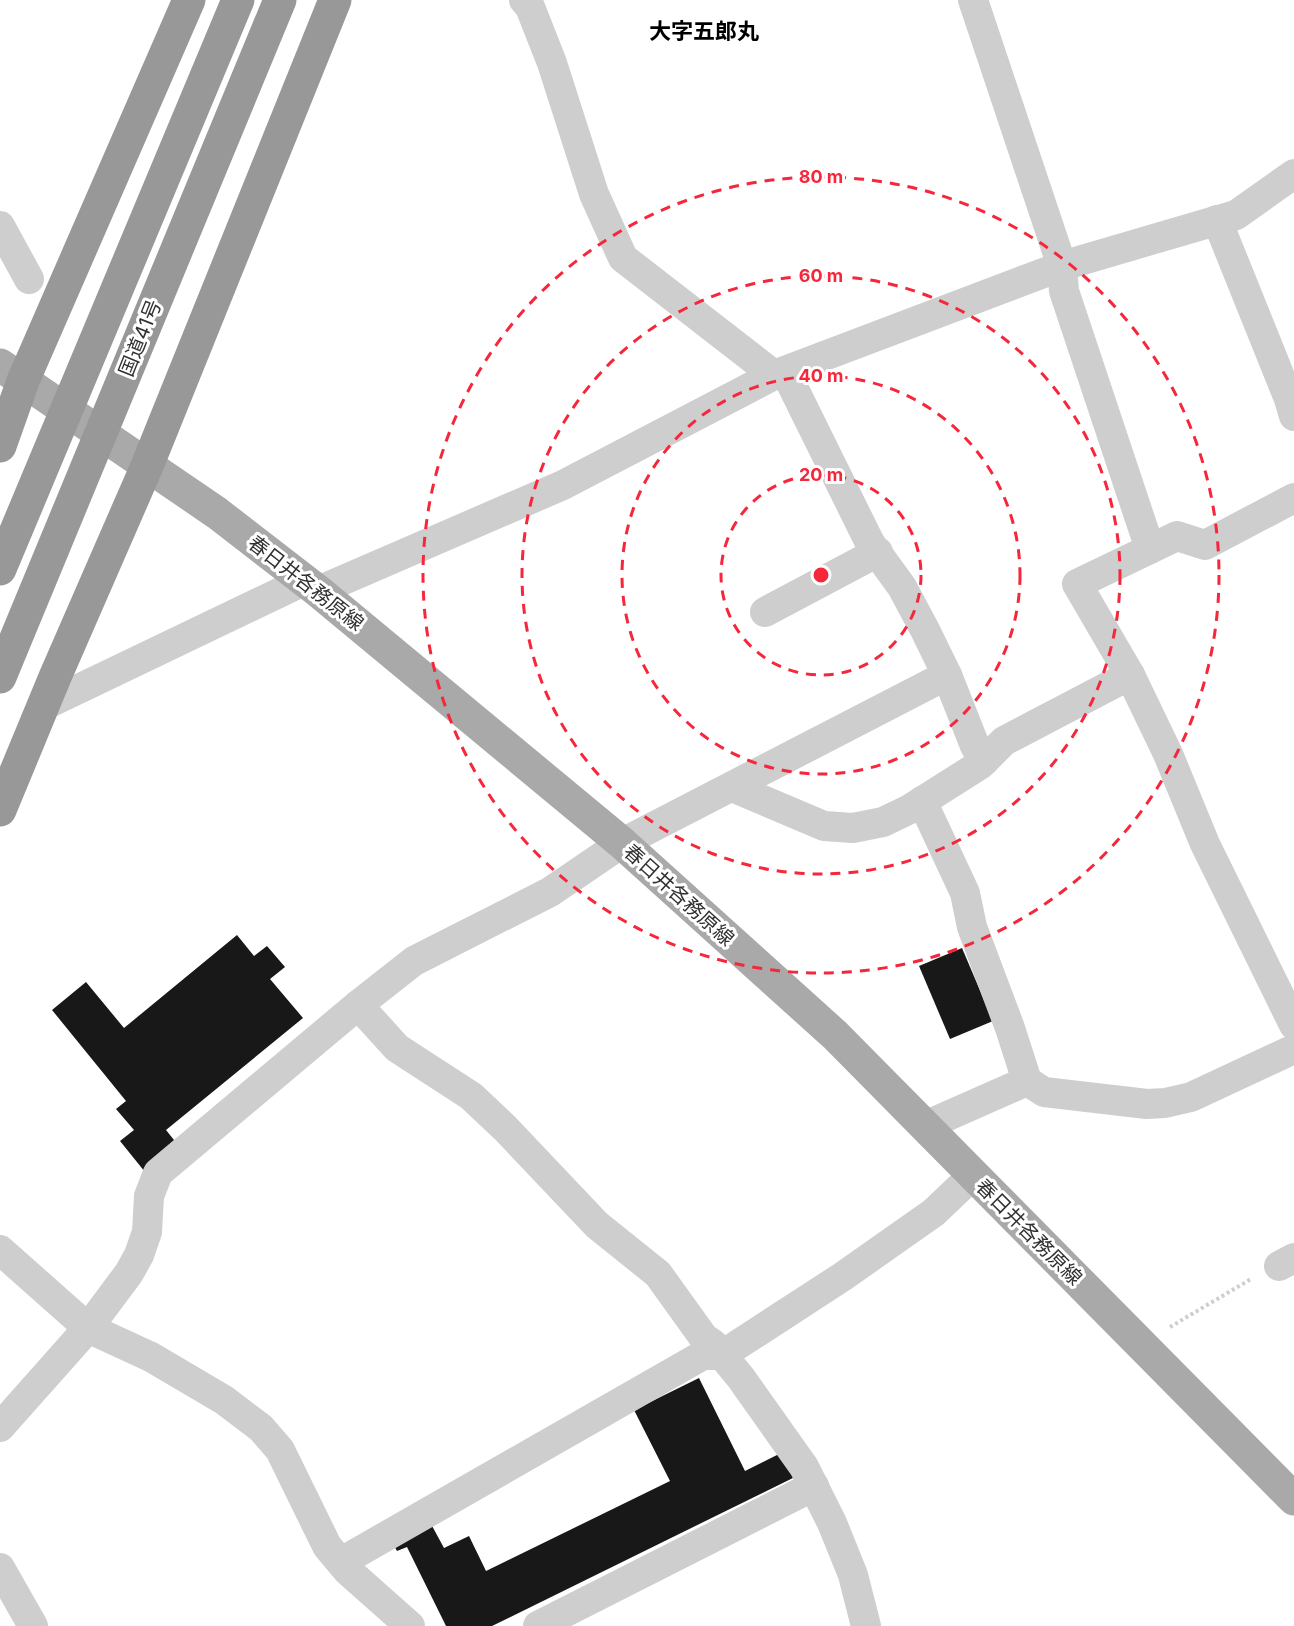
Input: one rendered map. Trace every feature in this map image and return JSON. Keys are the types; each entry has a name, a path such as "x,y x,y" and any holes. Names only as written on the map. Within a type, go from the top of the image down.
{"highway":[{"path":"0,446 12,373 189,0"},
{"name":"国道41号","path":"0,569 238,0"},
{"name":"国道41号","path":"0,677 280,0"},
{"path":"0,810 147,466 335,0"}],"main road":[{"name":"春日井各務原線","path":"12,373 217,513 311,586 622,843 835,1035 1293,1497"}],"street":[{"path":"524,0 530,7 552,63 594,194 623,258 780,373 870,543 902,586 947,675 975,746 984,761"},
{"path":"972,0 1062,266 1064,291 1150,549"},
{"path":"43,706 311,586 563,485 780,373 1062,266 1236,214 1294,174"},
{"path":"1217,220 1294,416"},
{"path":"0,226 29,279"},
{"path":"1294,498 1205,545 1177,536 1077,584 1130,675 1168,754 1205,844 1294,1026"},
{"path":"765,612 878,552"},
{"path":"0,1427 88,1328 129,1273 139,1255 147,1232 149,1196 158,1173 358,1005 414,961 550,892 622,843 947,675"},
{"path":"732,787 824,826 853,828 883,822 922,801 984,761 1004,741 1130,675"},
{"path":"922,801 965,893 972,927 1028,1082 1044,1092 1147,1104 1165,1103 1191,1096 1294,1049"},
{"path":"358,1005 397,1048 471,1096 506,1128 597,1225 658,1274 704,1338 713,1344 741,1378 804,1467 832,1523 853,1575 867,1626"},
{"path":"925,1126 1028,1082"},
{"path":"341,1562 703,1355 720,1355 843,1277 933,1213 973,1175"},
{"path":"0,1250 88,1328 151,1357 224,1400 261,1428 280,1450 327,1546 341,1562 410,1626"},
{"path":"538,1626 814,1486"},
{"path":"0,1568 33,1626"}],"path":[{"path":"1164,1331 1259,1275 1287,1262"}],"building":[{"path":"237,935 254,956 267,946 285,967 270,979 303,1018 166,1130 178,1145 145,1172 120,1141 134,1130 116,1109 126,1101 52,1010 86,982 124,1028"},
{"path":"962,948 993,1021 950,1039 919,966"},
{"path":"699,1378 745,1471 785,1451 797,1476 492,1626 446,1626 407,1547 397,1551 393,1544 431,1524 444,1548 469,1536 486,1571 670,1481 634,1410"}],"district":[{"name":"大字五郎丸","path":"704,31"}]}
